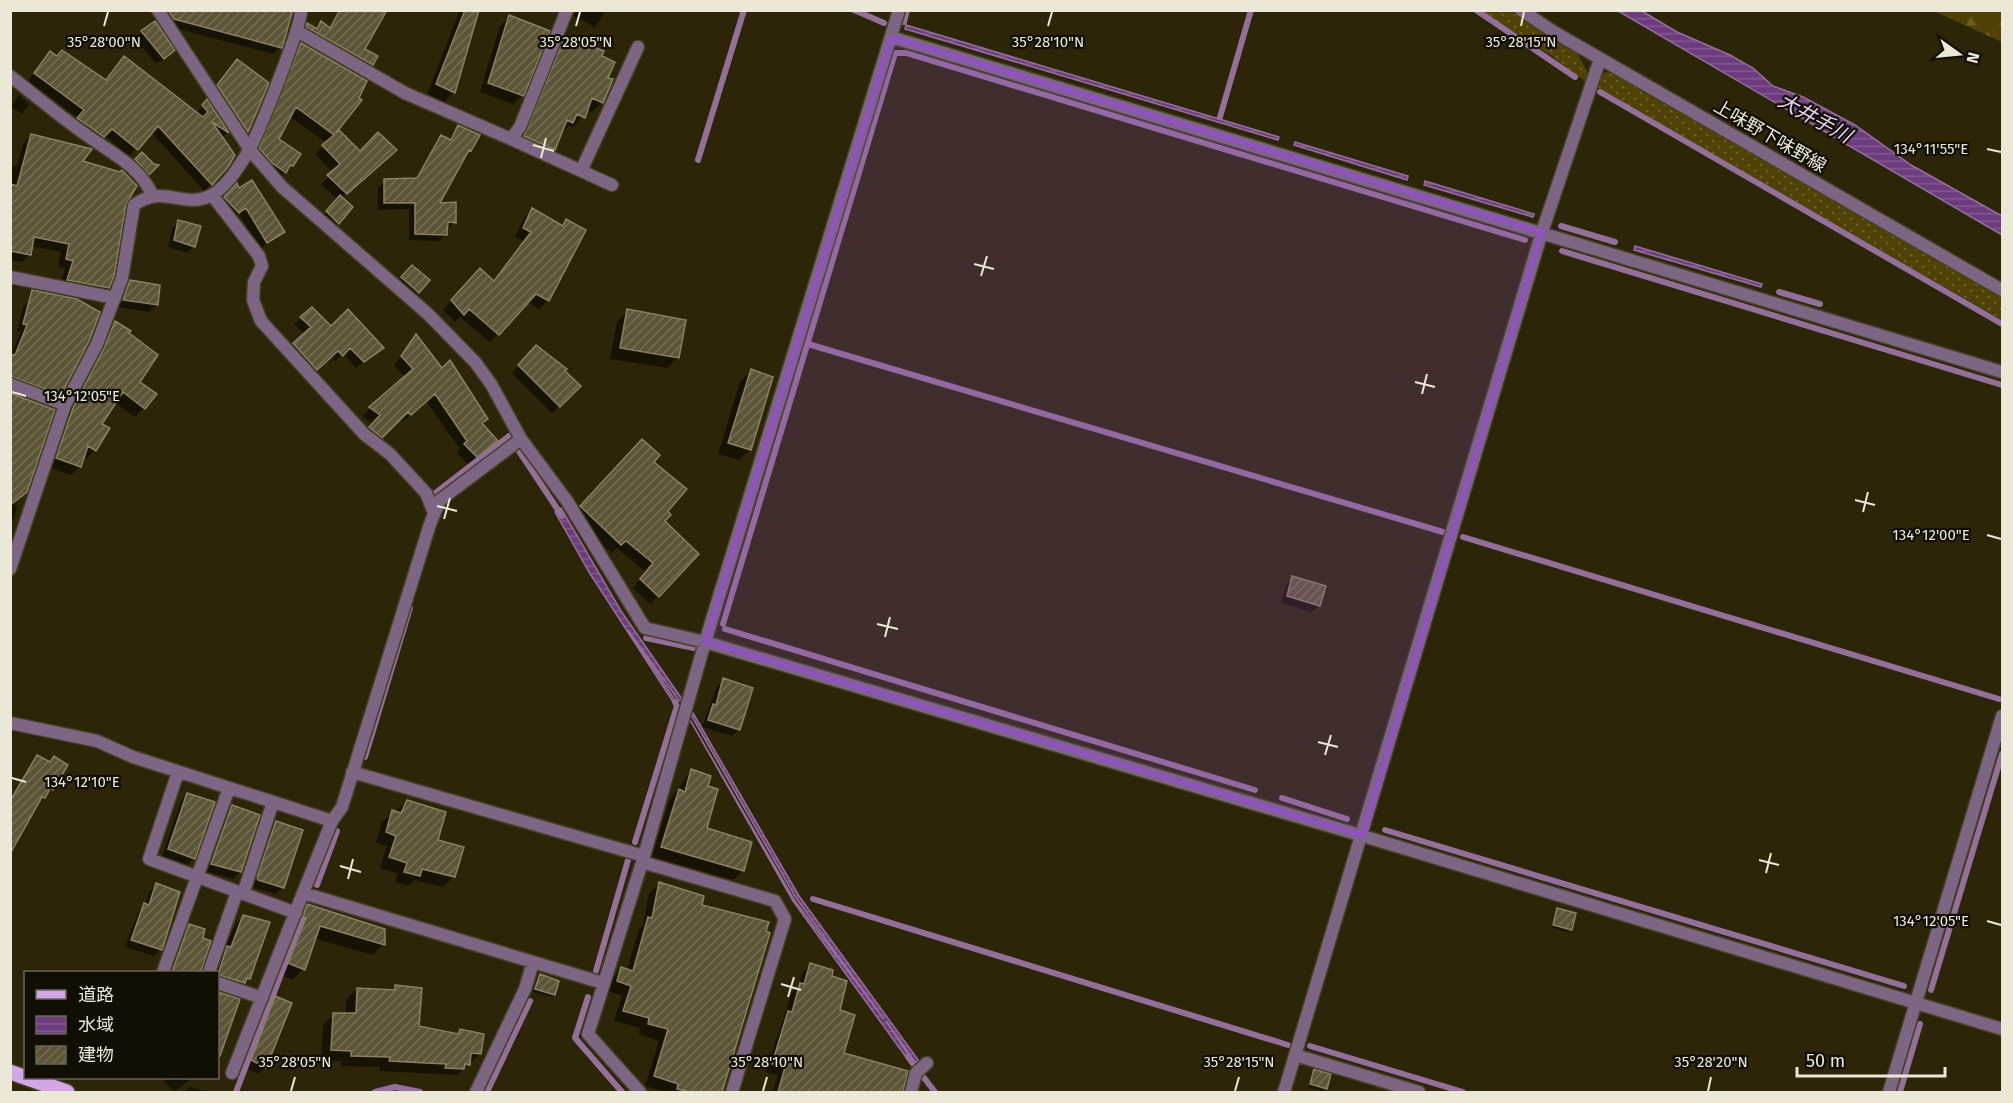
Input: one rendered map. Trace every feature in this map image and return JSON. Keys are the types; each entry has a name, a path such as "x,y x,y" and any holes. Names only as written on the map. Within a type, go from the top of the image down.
{"main road":[{"path":"30,1079 68,1092"}],"street":[{"path":"158,10 249,150 282,187 461,345 491,384 520,439 567,501 645,628 705,642 1363,836 2002,1029"},
{"path":"10,569 65,405 97,344 122,278 134,205 146,197 204,199 219,191 236,171 249,150 297,31 301,10"},
{"path":"511,139 519,127 567,10"},
{"path":"640,1092 588,1034 643,859 705,642 899,10"},
{"name":"上味野下味野線","path":"1521,10 1600,59 2002,290"},
{"path":"297,31 405,93 612,185"},
{"path":"891,37 2002,372"},
{"path":"581,171 638,47"},
{"path":"1284,1092 1363,836 1542,232 1600,59"},
{"path":"10,76 85,135 131,165 148,185 153,196"},
{"path":"212,195 259,256 262,266 254,282 253,300 261,321 364,434 390,454 426,493 434,513"},
{"path":"10,277 115,297"},
{"path":"10,384 65,405"},
{"path":"232,1073 332,821 342,807 434,513 440,500 520,439"},
{"path":"1889,1092 2002,716"},
{"path":"10,723 97,741 133,757 332,821"},
{"path":"178,772 149,859 296,913"},
{"path":"352,772 775,901 785,919 732,1092"},
{"path":"162,971 229,788"},
{"path":"209,971 273,802"},
{"path":"303,893 603,983"},
{"path":"476,1092 525,990 533,962"},
{"path":"219,984 262,998"},
{"path":"1296,1055 1419,1092"},
{"path":"911,1092 916,1072 927,1063"}],"highlighted area":[{"path":"891,37 1542,232 1363,836 705,642"}],"green space":[{"path":"1482,11 1511,11 1578,54 1587,72 1586,82 1553,57"},
{"path":"1932,11 2002,11 2002,42 1938,13"},
{"path":"1607,72 1616,73 2002,295 2002,320 1593,85 1599,75"}],"water":[{"name":"大井手川","path":"1618,11 1642,11 1677,32 1730,55 1753,68 1773,86 1803,97 1855,125 1911,165 2002,216 2002,235"},
{"path":"906,25 1279,137 1278,140 905,29"},
{"path":"1295,142 1408,176 1407,180 1294,145"},
{"path":"1425,181 1534,214 1533,217 1424,185"},
{"path":"1635,246 1762,284 1761,287 1634,250"},
{"path":"561,508 621,611 682,699 679,701 628,630 679,706 677,708 589,572 555,512"},
{"path":"693,713 799,896 919,1061 915,1062 886,1021 914,1063 911,1064 793,901 690,720 795,901 884,1019 796,898 691,715"}],"building":[{"path":"168,10 289,10 292,13 282,48 174,19"},
{"path":"340,10 387,10 365,49 378,56 373,65 306,27 307,23 317,29 321,21 330,28"},
{"path":"465,10 479,10 455,93 436,84"},
{"path":"509,15 550,31 524,96 488,83"},
{"path":"155,21 175,50 164,59 141,31"},
{"path":"565,36 604,51 602,56 615,62 608,78 613,79 603,103 592,98 585,118 577,114 573,123 567,120 555,150 524,136"},
{"path":"301,43 367,81 359,98 362,100 336,133 339,130 360,151 378,132 397,150 347,194 327,175 340,164 322,145 334,135 296,107 279,139 301,154 293,166 290,165 286,173 272,163 259,148"},
{"path":"62,50 106,80 124,56 203,117 208,112 202,105 207,99 229,133 212,122 235,155 228,167 212,185 158,126 138,150 112,129 104,137 77,118 84,110 34,73 50,51 57,56"},
{"path":"237,59 269,83 248,132 217,85"},
{"path":"458,125 480,135 471,151 469,150 440,203 456,202 456,223 448,222 447,235 415,234 415,203 384,203 384,179 417,178 441,135 451,140"},
{"path":"31,134 92,149 83,161 120,172 122,170 137,186 126,204 114,276 109,288 67,280 73,261 66,259 69,244 34,237 31,255 10,251 10,184 17,186"},
{"path":"142,152 154,164 159,165 149,175 135,159"},
{"path":"252,180 285,232 267,243 246,208 239,213 224,197 237,183 239,188"},
{"path":"340,195 353,207 339,224 326,211"},
{"path":"532,208 563,226 566,219 586,230 549,301 536,294 499,335 469,309 464,315 451,300 480,268 494,281 531,232 523,228"},
{"path":"178,220 201,226 195,247 174,240"},
{"path":"412,265 430,280 419,293 401,277"},
{"path":"130,280 160,285 158,305 123,300"},
{"path":"32,290 77,299 100,312 89,341 61,395 10,376 10,354 15,355 27,325 23,324"},
{"path":"312,307 331,326 348,309 384,348 364,362 350,348 343,356 338,351 317,370 293,343 311,327 300,317"},
{"path":"627,309 686,320 679,358 620,348"},
{"path":"115,321 131,331 129,333 158,355 140,382 157,394 145,409 123,392 102,424 110,428 96,451 88,446 81,467 56,458 73,408 104,348"},
{"path":"416,334 442,368 450,360 488,419 482,423 498,441 477,457 464,444 467,441 435,394 411,415 408,412 382,438 369,427 380,415 369,407 413,369 401,356"},
{"path":"536,345 567,369 565,371 581,386 560,407 518,365"},
{"path":"751,369 773,377 751,450 728,443"},
{"path":"10,393 55,410 27,492 10,505"},
{"path":"642,439 660,455 654,462 687,489 668,511 671,515 665,521 699,554 659,597 640,579 653,563 626,541 621,545 580,506"},
{"path":"1292,576 1326,586 1320,606 1287,596"},
{"path":"723,678 753,688 740,730 708,720 713,704 716,705"},
{"path":"37,755 50,762 54,756 68,765 53,790 51,787 45,798 42,797 10,854 10,801"},
{"path":"691,769 711,776 708,786 718,789 707,828 752,842 744,871 661,847 679,789 685,792"},
{"path":"187,793 215,802 195,859 168,849"},
{"path":"407,800 446,812 438,840 464,847 455,877 422,869 420,876 404,872 407,863 389,857 396,836 386,832 392,810 401,813"},
{"path":"232,805 260,815 241,872 211,864"},
{"path":"276,821 303,830 284,888 258,880 257,877"},
{"path":"659,882 704,896 702,905 769,922 766,931 770,933 722,1092 690,1092 677,1089 678,1084 654,1076 668,1029 648,1024 649,1018 623,1011 631,986 617,981 621,967 633,971 648,917 652,918"},
{"path":"156,883 180,892 162,950 131,940 144,903 149,905"},
{"path":"307,904 385,929 385,945 320,926 305,970 288,963 306,918 303,917"},
{"path":"1557,908 1576,913 1572,930 1553,925"},
{"path":"243,915 270,922 250,979 247,978 245,983 219,975 227,946 231,947"},
{"path":"189,924 205,929 203,938 211,941 201,971 172,971"},
{"path":"810,963 833,970 832,976 847,981 840,1010 855,1015 844,1053 908,1071 903,1092 778,1092 785,1067 772,1064 788,1011 792,1012 800,983 804,984"},
{"path":"540,974 559,981 555,995 535,989"},
{"path":"395,985 422,988 419,1026 458,1034 460,1029 484,1034 481,1054 471,1053 470,1065 465,1064 464,1069 445,1068 446,1064 389,1061 390,1057 351,1056 351,1051 331,1050 333,1013 356,1013 357,988 395,990"},
{"path":"219,992 240,999 219,1056"},
{"path":"275,996 292,1003 266,1068 251,1060"},
{"path":"1314,1069 1331,1074 1327,1089 1310,1084"}],"waterway":[{"path":"698,160 744,10"},
{"path":"854,10 884,23"},
{"path":"904,22 907,10"},
{"path":"1220,117 1251,10"},
{"path":"1476,10 1575,77"},
{"path":"723,624 895,53 906,53 1525,240"},
{"path":"1600,92 2002,324"},
{"path":"1561,226 1615,242"},
{"path":"1562,251 2002,385"},
{"path":"1779,292 1820,304"},
{"path":"808,344 1443,532"},
{"path":"437,504 434,494 509,436 562,516"},
{"path":"1463,537 1999,699"},
{"path":"365,757 410,608"},
{"path":"725,629 1255,790"},
{"path":"646,638 694,648"},
{"path":"635,842 677,706 675,702"},
{"path":"1931,990 2002,754"},
{"path":"1282,798 1347,819"},
{"path":"1385,830 1904,986"},
{"path":"317,885 337,831"},
{"path":"596,971 628,860"},
{"path":"813,899 1288,1045"},
{"path":"236,1092 306,909"},
{"path":"588,997 575,1038 622,1092"},
{"path":"487,1092 530,1001"},
{"path":"1900,1092 1920,1024"},
{"path":"1310,1046 1463,1092"},
{"path":"908,1057 935,1092"},
{"path":"375,1092 395,1087 420,1092"}]}
